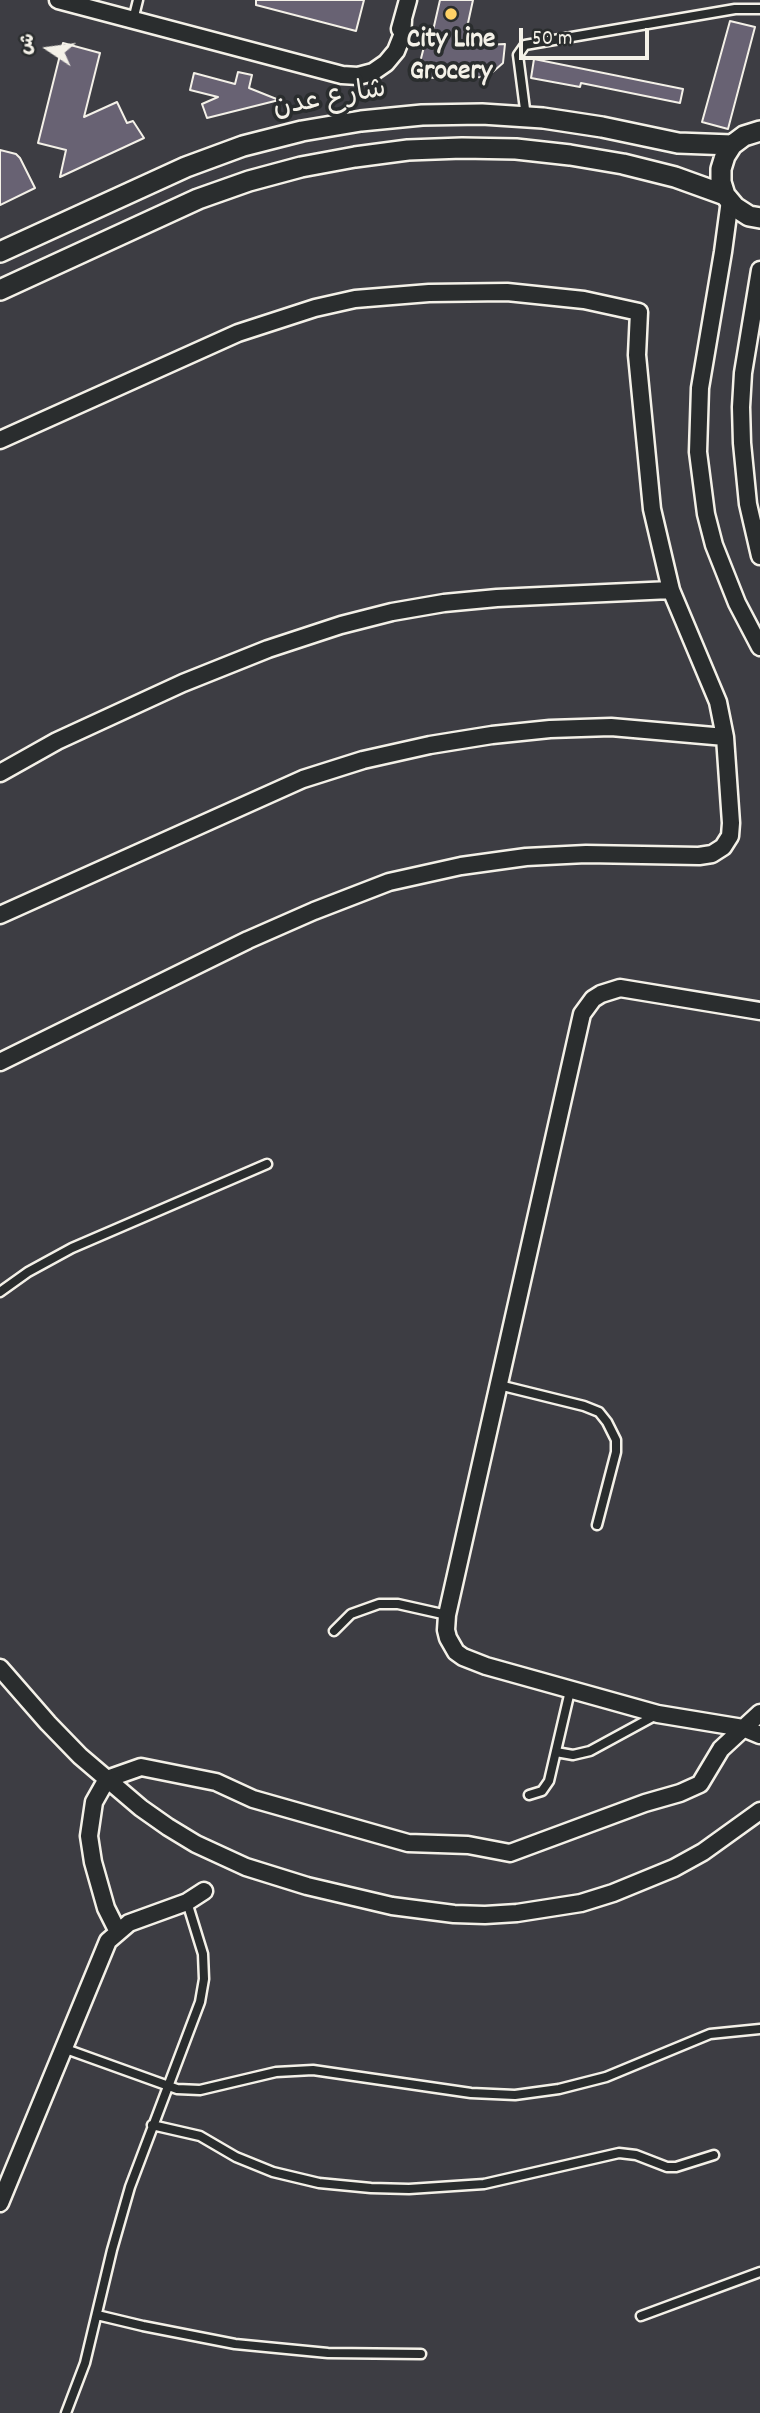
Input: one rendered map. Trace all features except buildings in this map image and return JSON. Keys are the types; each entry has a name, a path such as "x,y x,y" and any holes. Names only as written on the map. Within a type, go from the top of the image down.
{"street":[{"path":"58,0 342,75 358,76 373,72 386,63 399,43 408,0"},
{"name":"شارع عدن","path":"0,252 186,167 243,146 362,121 422,115 482,114 603,127 678,143 745,137"},
{"path":"760,114 745,137 724,156 721,169 721,182 735,208 749,216 760,218"},
{"path":"0,290 198,199 288,171 355,157 408,150 462,148 529,151 623,164 675,177 727,197"},
{"path":"727,197 723,252 700,388 698,452 706,514 714,545 737,603 760,647"},
{"path":"760,270 743,373 741,443 748,504 760,556"},
{"path":"0,440 238,333 302,312 355,299 429,293 506,292 584,300 639,312 637,355 652,509 671,590 718,702 725,737 731,823 730,836 723,847 712,854 526,857 461,866 389,882 248,940 0,1062"},
{"path":"0,773 57,741 183,683 268,649 341,625 444,603 671,590"},
{"path":"0,915 303,779 363,760 442,743 550,729 611,727 725,737"},
{"path":"760,1011 620,988 601,994 587,1006 579,1023 447,1615 447,1638 451,1646 463,1657 486,1666 658,1714 743,1728 760,1735"},
{"path":"0,1668 48,1723 107,1779 168,1827 196,1844 246,1867 349,1897 423,1911 485,1915 581,1903 674,1868 712,1846 760,1811"},
{"path":"117,1930 99,1885 89,1836 94,1802 107,1779 141,1767 216,1782 253,1798 408,1843 468,1845 510,1853 700,1784 721,1749 760,1713"},
{"path":"0,2203 108,1941 117,1930 129,1923 187,1902 204,1891"}],"lane":[{"path":"133,20 138,0"},
{"path":"526,117 518,55 525,45 734,9 760,9"},
{"path":"0,1292 28,1272 72,1248 267,1164"},
{"path":"499,1385 584,1406 599,1412 607,1422 616,1440 616,1452 597,1525"},
{"path":"334,1631 351,1614 379,1604 398,1604 447,1615"},
{"path":"529,1795 546,1787 570,1690"},
{"path":"556,1752 573,1755 590,1751 658,1714"},
{"path":"66,2413 85,2363 123,2212 152,2125 196,2013 204,1979 200,1942 187,1902"},
{"path":"63,2048 167,2087 200,2090 276,2072 313,2070 497,2095 537,2093 606,2077 710,2034 760,2029"},
{"path":"152,2125 200,2136 236,2157 273,2172 319,2183 370,2188 408,2189 484,2183 620,2153 636,2155 667,2167 676,2167 714,2155"},
{"path":"641,2316 760,2272"},
{"path":"97,2315 189,2336 247,2345 328,2353 421,2354"}],"place":[{"name":"City Line Grocery","path":"451,14"}]}
